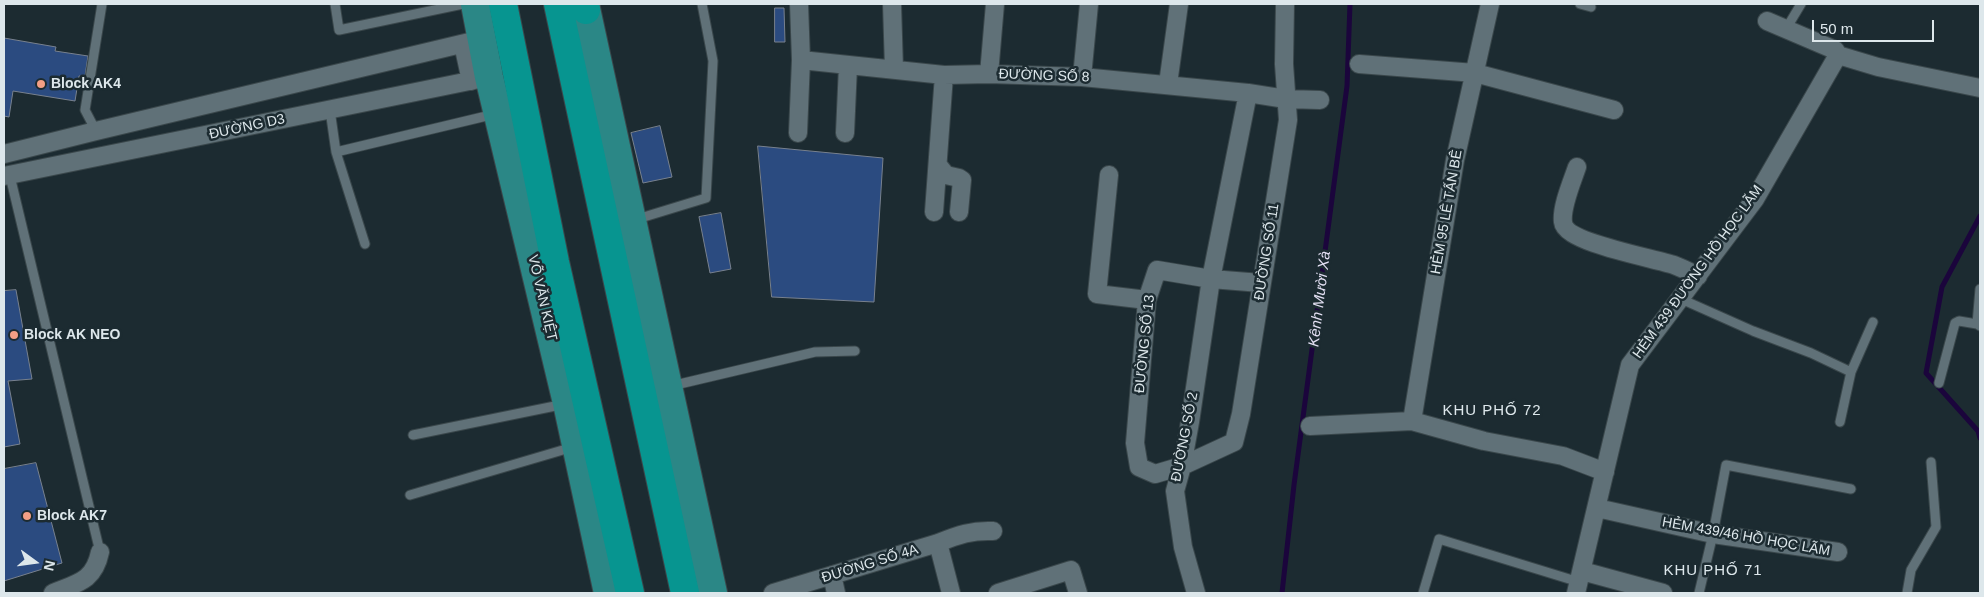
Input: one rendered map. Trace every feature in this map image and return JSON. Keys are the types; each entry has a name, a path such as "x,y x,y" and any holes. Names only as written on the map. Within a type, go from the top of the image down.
{"highway":[{"name":"VÕ VĂN KIỆT","path":"503,4 556,262 630,593"},
{"path":"558,4 685,593"}],"main road":[{"name":"VÕ VĂN KIỆT","path":"474,4 473,42 480,79 498,113 567,403 608,593"},
{"path":"585,6 713,593"}],"street":[{"path":"798,133 801,60 799,4"},
{"path":"892,4 894,69"},
{"path":"989,74 995,4"},
{"path":"1082,77 1089,4"},
{"path":"1168,84 1179,4"},
{"name":"ĐƯỜNG SỐ 11","path":"1182,466 1234,442 1241,414 1288,120 1284,64 1285,4"},
{"name":"HẺM 95 LÊ TẤN BÊ","path":"1412,421 1455,160 1490,4"},
{"path":"1767,21 1835,50 1838,54 1878,67 1980,88"},
{"path":"4,154 473,42"},
{"name":"HẺM 439 ĐƯỜNG HỒ HỌC LÃM","path":"1579,582 1630,364 1755,199 1838,54"},
{"name":"ĐƯỜNG SỐ 8","path":"801,60 944,75 989,74 1082,77 1168,84 1286,99 1320,100"},
{"path":"1359,64 1475,73 1614,110"},
{"path":"845,132 848,66"},
{"path":"934,212 944,75"},
{"name":"ĐƯỜNG D3","path":"7,176 480,79"},
{"path":"1248,93 1211,279 1262,282"},
{"path":"938,164 946,175 962,180 959,212"},
{"path":"1577,167 1563,212 1565,228 1579,238 1673,265 1698,276"},
{"path":"1110,175 1098,294 1147,300"},
{"name":"ĐƯỜNG SỐ 13","path":"1182,466 1155,474 1139,467 1134,443 1147,300 1157,270 1211,279"},
{"name":"ĐƯỜNG SỐ 2","path":"1196,593 1183,547 1175,491 1182,466 1211,279"},
{"path":"1310,426 1412,421 1484,442 1563,456 1605,472"},
{"name":"HẺM 439/46 HỒ HỌC LÃM","path":"1597,508 1713,534 1838,552"},
{"name":"ĐƯỜNG SỐ 4A","path":"773,593 938,543 962,533 976,530 993,531"},
{"path":"938,543 951,593"},
{"path":"53,593 89,576 97,565 100,552"},
{"path":"998,593 1071,570 1078,593"},
{"path":"832,575 836,593"},
{"path":"1579,582 1663,593"}],"lane":[{"path":"96,131 85,110 102,4"},
{"path":"334,4 339,30 463,4"},
{"path":"631,220 706,198 713,61 702,4"},
{"path":"1580,4 1590,7"},
{"path":"1786,29 1801,4"},
{"path":"330,110 336,152 365,244"},
{"path":"336,152 498,113"},
{"path":"7,176 100,552"},
{"path":"1939,383 1955,323 1959,321 1979,325 1980,289"},
{"path":"1681,299 1753,332 1810,352 1851,372"},
{"path":"1840,422 1851,372 1873,322"},
{"path":"668,387 815,352 855,351"},
{"path":"414,435 567,403"},
{"path":"410,495 576,446"},
{"path":"1907,593 1911,570 1936,527 1931,462"},
{"path":"1700,593 1726,465 1851,489"},
{"path":"1424,593 1439,539 1579,582"}],"building":[{"path":"775,8 784,8 785,42 775,42"},
{"name":"Block AK4","path":"4,38 56,47 55,51 88,56 85,76 79,76 75,101 13,91 9,117 4,116"},
{"path":"660,126 672,177 643,183 631,133"},
{"path":"758,146 883,158 874,302 772,297"},
{"path":"721,213 731,269 710,273 699,217"},
{"name":"Block AK NEO","path":"16,290 32,379 8,381 20,444 4,447 4,291"},
{"name":"Block AK7","path":"36,463 62,563 4,581 4,469"}],"waterway":[{"name":"Kênh Mười Xà","path":"1282,593 1294,485 1347,86 1350,4"},
{"path":"1980,216 1942,287 1926,373 1978,431 1980,438"}],"place":[{"name":"Block AK4","path":"41,84"},
{"name":"Block AK NEO","path":"14,335"},
{"name":"Block AK7","path":"27,516"}],"district":[{"name":"KHU PHỐ 72","path":"1492,411"},
{"name":"KHU PHỐ 71","path":"1713,571"}]}
